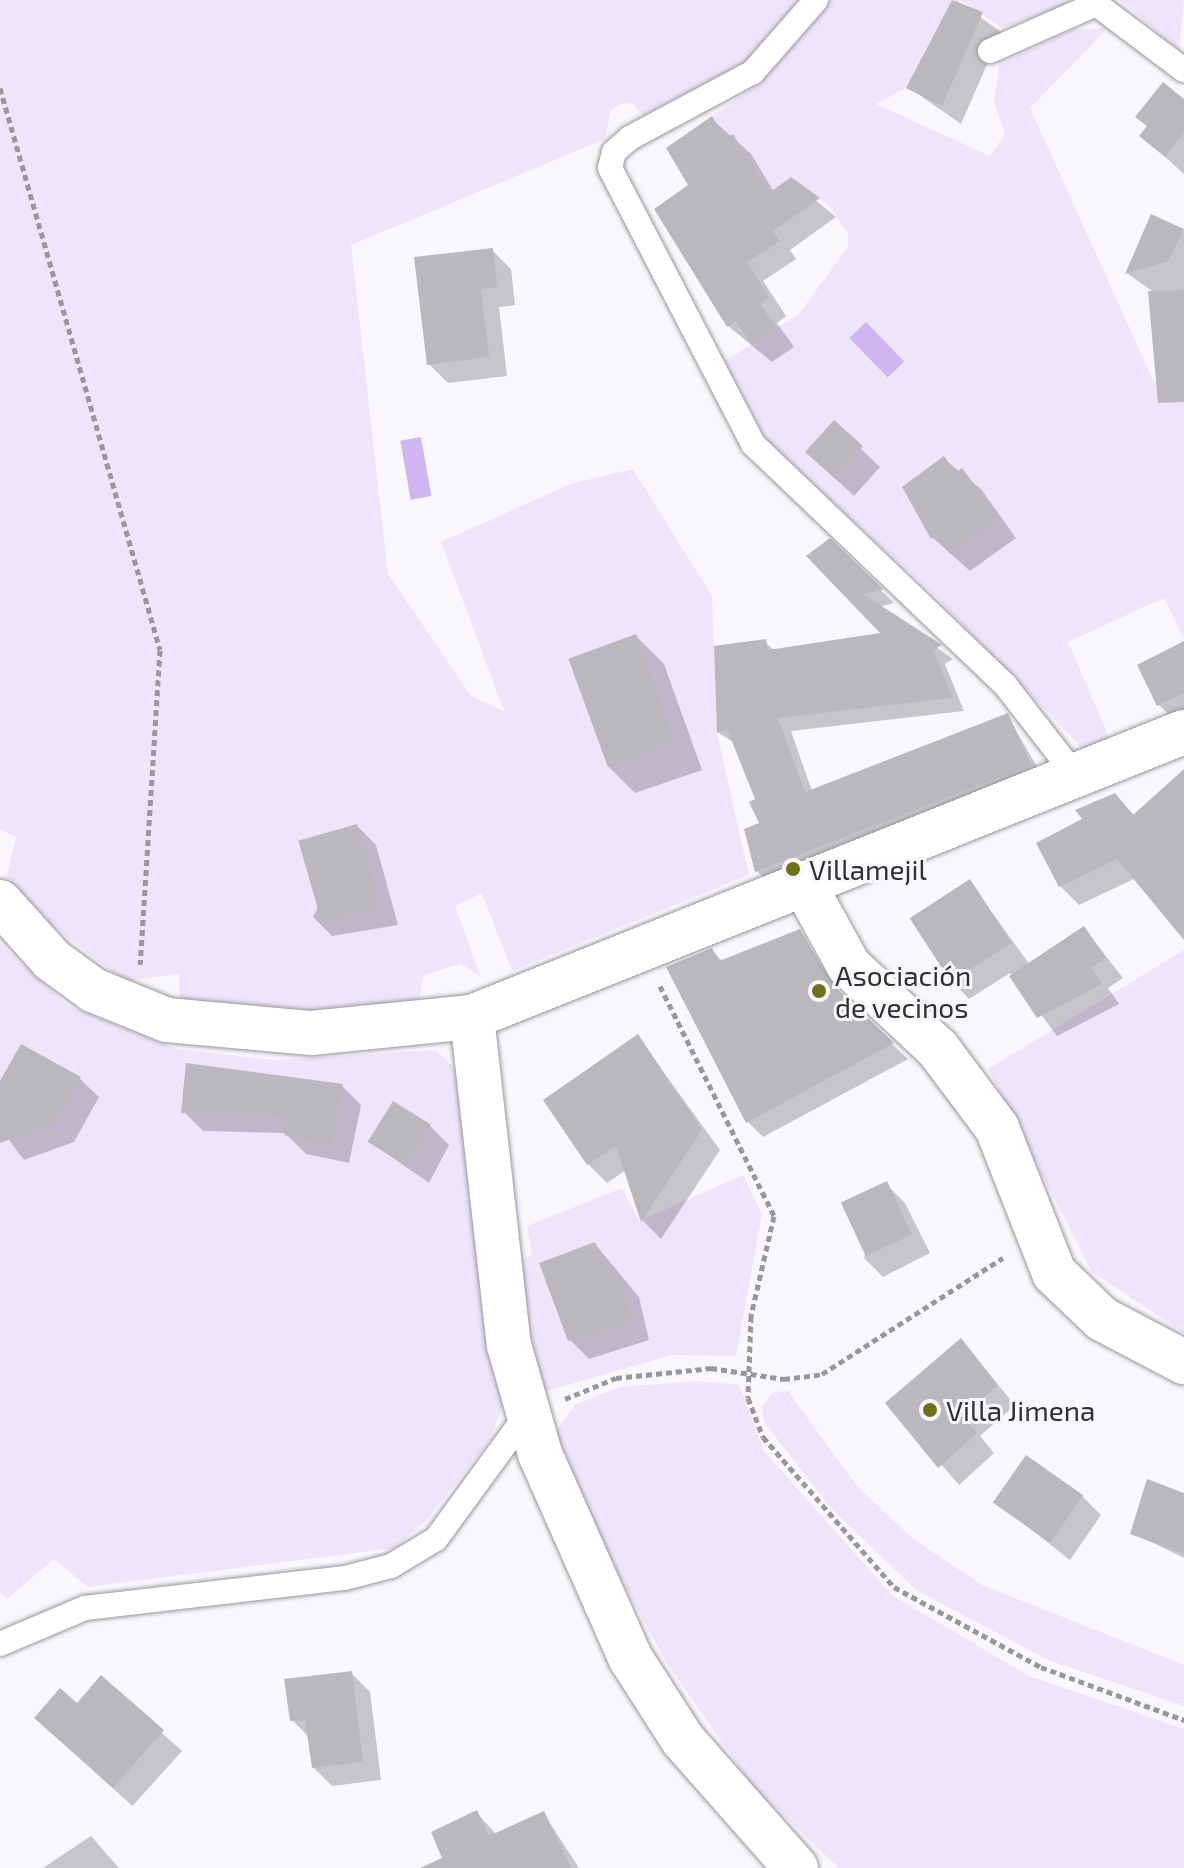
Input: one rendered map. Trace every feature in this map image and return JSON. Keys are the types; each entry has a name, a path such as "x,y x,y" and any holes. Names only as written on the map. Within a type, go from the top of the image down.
{"street":[{"path":"0,902 52,960 93,990 137,1009 238,1031 311,1033 472,1017 1079,780 1184,732"},
{"path":"805,886 849,966 970,1086 997,1128 1035,1234 1054,1273 1102,1319 1184,1362"},
{"path":"472,1017 496,1252 527,1414 585,1566 631,1659 683,1740 796,1868"}],"lane":[{"path":"816,0 753,72 630,138 614,152 610,168 753,444 1006,686 1079,780"},
{"path":"990,51 1096,4 1184,70"},
{"path":"0,1644 85,1608 331,1580 391,1566 436,1539 527,1414"}],"path":[{"path":"0,88 160,650 137,1009"},
{"path":"643,952 774,1216 751,1316 748,1374 748,1398 763,1437 894,1587 1041,1667 1184,1720"},
{"path":"527,1414 616,1378 711,1368 748,1374 822,1374 1035,1234"}],"shaded area":[{"path":"0,0 800,0 745,63 643,115 632,103 622,104 611,110 605,139 351,245 388,574 471,696 504,711 441,542 570,484 633,469 712,596 717,733 749,875 512,971 482,893 455,906 481,977 461,964 424,975 417,1008 269,1017 180,999 179,974 125,981 35,913 7,876 16,837 0,829"},
{"path":"831,0 952,0 906,88 876,104 990,156 1005,134 994,102 999,64 1073,30 1108,28 1030,108 1154,382 1184,379 1184,640 1164,598 1068,642 1112,744 1088,754 932,593 767,441 725,361 798,315 848,247 848,233 827,204 791,178 765,196 733,135 726,139 712,116 755,87"},
{"path":"960,0 1081,0 1002,28"},
{"path":"1120,0 1184,0 1179,50"},
{"path":"866,322 904,362 888,378 849,338"},
{"path":"421,437 431,496 411,500 400,441"},
{"path":"0,943 68,1006 176,1049 274,1060 436,1050 452,1066 465,1091 503,1405 489,1441 427,1520 394,1548 88,1587 54,1559 7,1599 0,1592"},
{"path":"1184,950 1184,1333 1092,1272 988,1069"},
{"path":"743,1175 762,1214 736,1356 672,1355 543,1392 511,1268 532,1254 527,1226 622,1188 639,1221"},
{"path":"699,1381 739,1385 764,1451 892,1595 1029,1676 1184,1729 1184,1868 839,1868 754,1788 668,1665 613,1565 555,1432 576,1404 620,1387"},
{"path":"788,1391 857,1486 912,1538 982,1585 1184,1665 1184,1706 1048,1660 916,1590 830,1507 764,1422 762,1407 773,1392"}],"building":[{"path":"952,0 983,12 942,106 906,88"},
{"path":"1163,82 1184,99 1184,133 1165,157 1139,136 1147,126 1135,117"},
{"path":"712,116 726,139 733,134 769,193 791,177 820,198 773,231 780,241 747,262 769,297 760,304 777,328 752,345 736,321 727,327 654,209 688,185 666,148"},
{"path":"1151,214 1184,229 1168,261 1125,274"},
{"path":"493,248 497,287 481,289 489,357 427,365 414,257"},
{"path":"1184,290 1184,402 1158,403 1148,291"},
{"path":"834,420 863,446 834,478 805,452"},
{"path":"944,456 956,473 962,468 999,518 950,554 937,535 931,539 902,487"},
{"path":"830,538 883,589 863,594 942,645 933,650 953,698 778,718 805,792 1008,713 1031,765 755,872 744,829 759,823 749,802 755,799 727,729 717,733 714,646 766,639 768,650 880,633 806,556"},
{"path":"636,634 675,742 608,767 568,659"},
{"path":"1184,641 1184,693 1157,706 1137,665"},
{"path":"1184,769 1184,940 1117,859 1059,887 1036,843 1082,819 1075,810 1115,793 1133,815"},
{"path":"357,824 380,906 322,923 298,841"},
{"path":"970,879 1011,943 951,982 910,918"},
{"path":"1084,926 1106,958 1091,968 1102,984 1037,1018 1009,976"},
{"path":"800,929 832,984 894,1043 746,1123 666,967 712,948 719,961"},
{"path":"638,1034 702,1130 641,1222 616,1146 587,1165 543,1100"},
{"path":"21,1044 81,1077 55,1123 0,1143 0,1081"},
{"path":"186,1063 343,1084 331,1145 284,1135 288,1116 181,1113"},
{"path":"393,1101 431,1125 406,1166 368,1142"},
{"path":"887,1181 912,1234 866,1256 841,1203"},
{"path":"595,1242 606,1269 621,1276 631,1322 568,1341 539,1263"},
{"name":"Villa Jimena","path":"961,1338 998,1385 962,1416 977,1433 938,1468 885,1403"},
{"path":"1026,1455 1083,1495 1050,1543 993,1503"},
{"path":"1147,1479 1184,1493 1184,1554 1130,1534"},
{"path":"352,1671 363,1762 312,1768 305,1720 290,1721 284,1679"},
{"path":"101,1675 164,1730 113,1788 34,1718 60,1688 77,1703"},
{"path":"477,1810 489,1836 544,1811 571,1868 420,1868 442,1858 431,1832"}],"place":[{"name":"Villamejil","path":"793,869"},
{"name":"Asociación de vecinos","path":"819,991"},
{"name":"Villa Jimena","path":"930,1410"}]}
